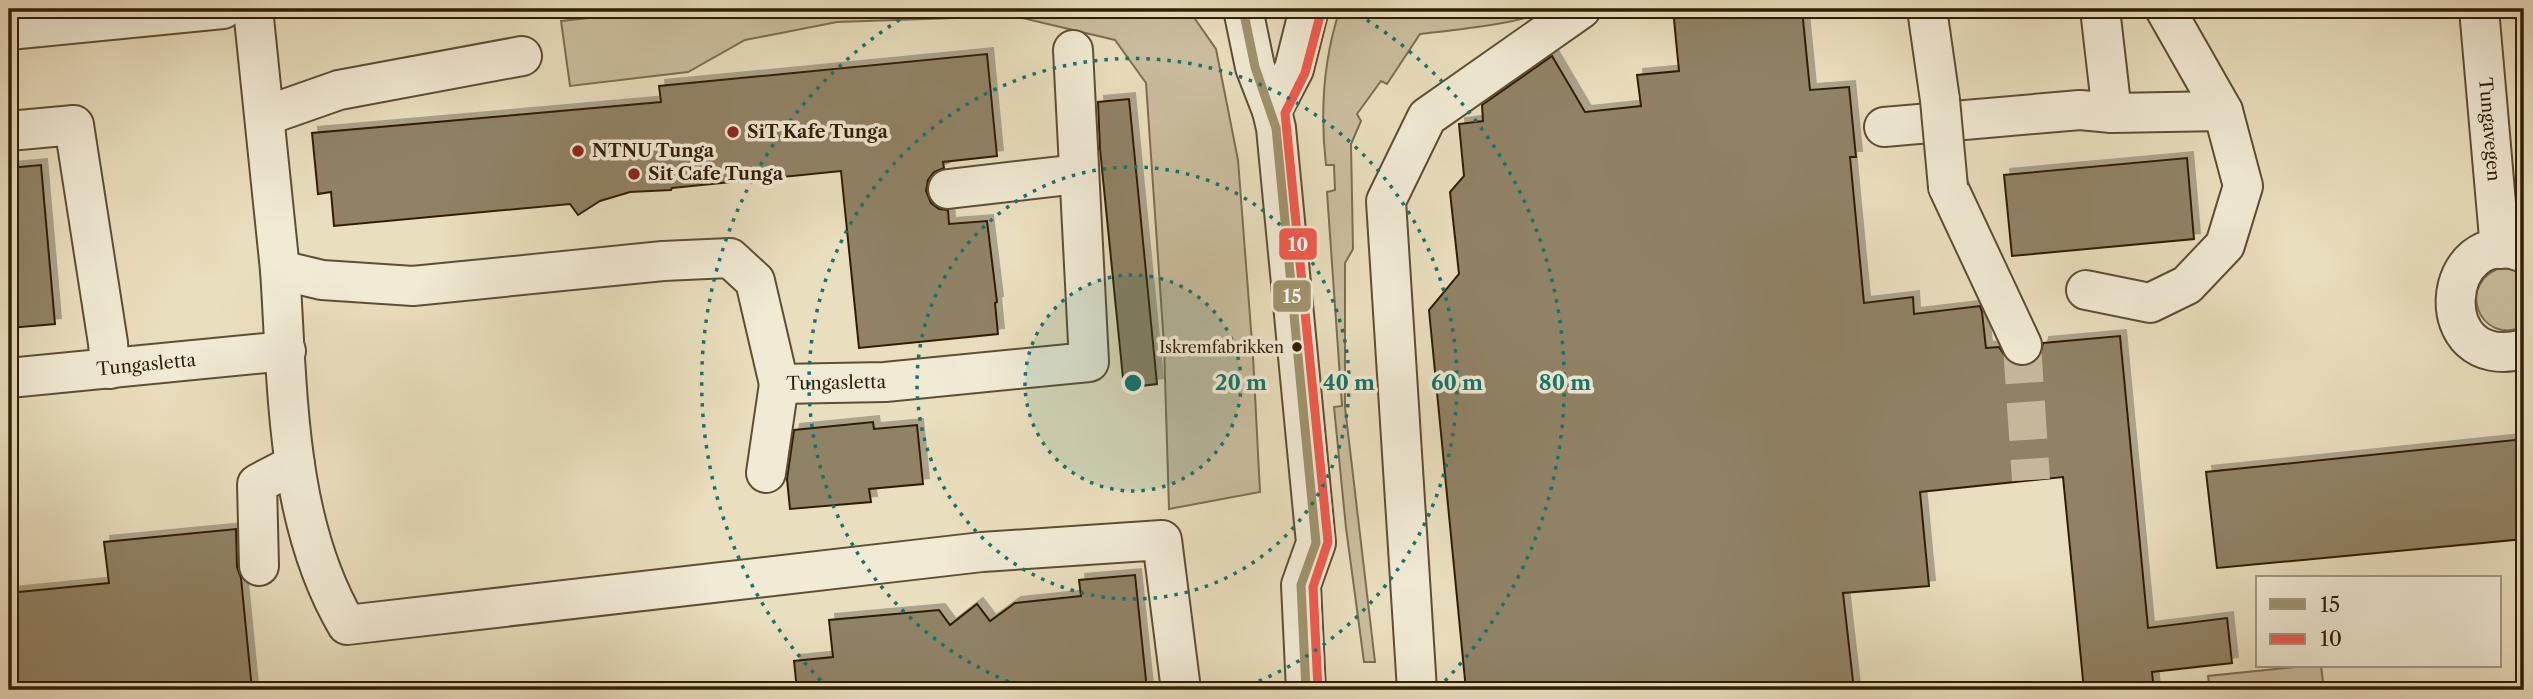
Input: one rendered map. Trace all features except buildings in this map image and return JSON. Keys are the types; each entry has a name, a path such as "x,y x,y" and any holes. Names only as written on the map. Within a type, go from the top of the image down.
{"street":[{"path":"9,30 223,9"},
{"path":"253,9 265,116 295,464 304,516 333,600 348,625 982,552 1162,540 1181,690"},
{"path":"1243,9 1255,67 1272,111 1316,543 1301,584 1306,690"},
{"path":"1272,111 1294,69 1309,9"},
{"path":"1417,690 1386,201 1427,117 1581,9"},
{"path":"1927,9 1940,100 1948,187 2022,345"},
{"path":"2100,9 2112,113"},
{"path":"2086,290 2150,303 2187,285 2225,245 2244,186 2223,111 2165,9"},
{"name":"Tungavegen","path":"2479,9 2512,251"},
{"name":"Tungasletta","path":"279,270 322,280 413,286 663,261 730,258 755,281 779,384 885,382 1089,362 1073,50"},
{"path":"265,116 338,90 522,56"},
{"path":"1884,127 2080,110 2112,113 2223,111"},
{"path":"9,131 74,125 110,369"},
{"path":"948,189 1078,174"},
{"path":"2512,251 2484,253 2471,262 2460,275 2455,290 2454,307 2458,322 2467,336 2480,346 2495,351 2524,349"},
{"name":"Tungasletta","path":"9,378 286,351"},
{"path":"766,473 779,384"},
{"path":"259,565 257,484 295,464"}],"shaded area":[{"path":"674,9 1188,9 1216,49 1238,160 1260,492 1169,509 1164,345 1146,83 1115,40 1014,16 837,22 745,40 688,72 570,86 561,21"},
{"path":"1340,9 1546,9 1506,22 1420,34 1387,84 1381,81 1357,114 1361,121 1351,144 1353,249 1345,263 1345,407 1375,662 1364,662 1346,528 1334,407 1342,406 1327,192 1335,190 1334,165 1326,165 1323,106 1330,47"},
{"path":"2506,266 2524,271 2524,326 2508,330 2495,328 2485,320 2478,310 2476,297 2480,284 2489,274"},
{"path":"2285,668 2321,668 2324,690 2210,690 2208,676"}],"tunnel":[{"path":"2022,345 2031,480"}],"transit line":[{"name":"15","path":"1243,9 1255,67 1276,128 1316,543 1301,585 1306,690"},
{"name":"10","path":"1318,689 1313,587 1328,542 1285,113 1305,73 1321,12"}],"place":[{"name":"SiT Kafe Tunga","path":"733,132"},
{"name":"NTNU Tunga","path":"578,151"},
{"name":"Sit Cafe Tunga","path":"634,174"},
{"name":"Iskremfabrikken","path":"1297,347"}]}
